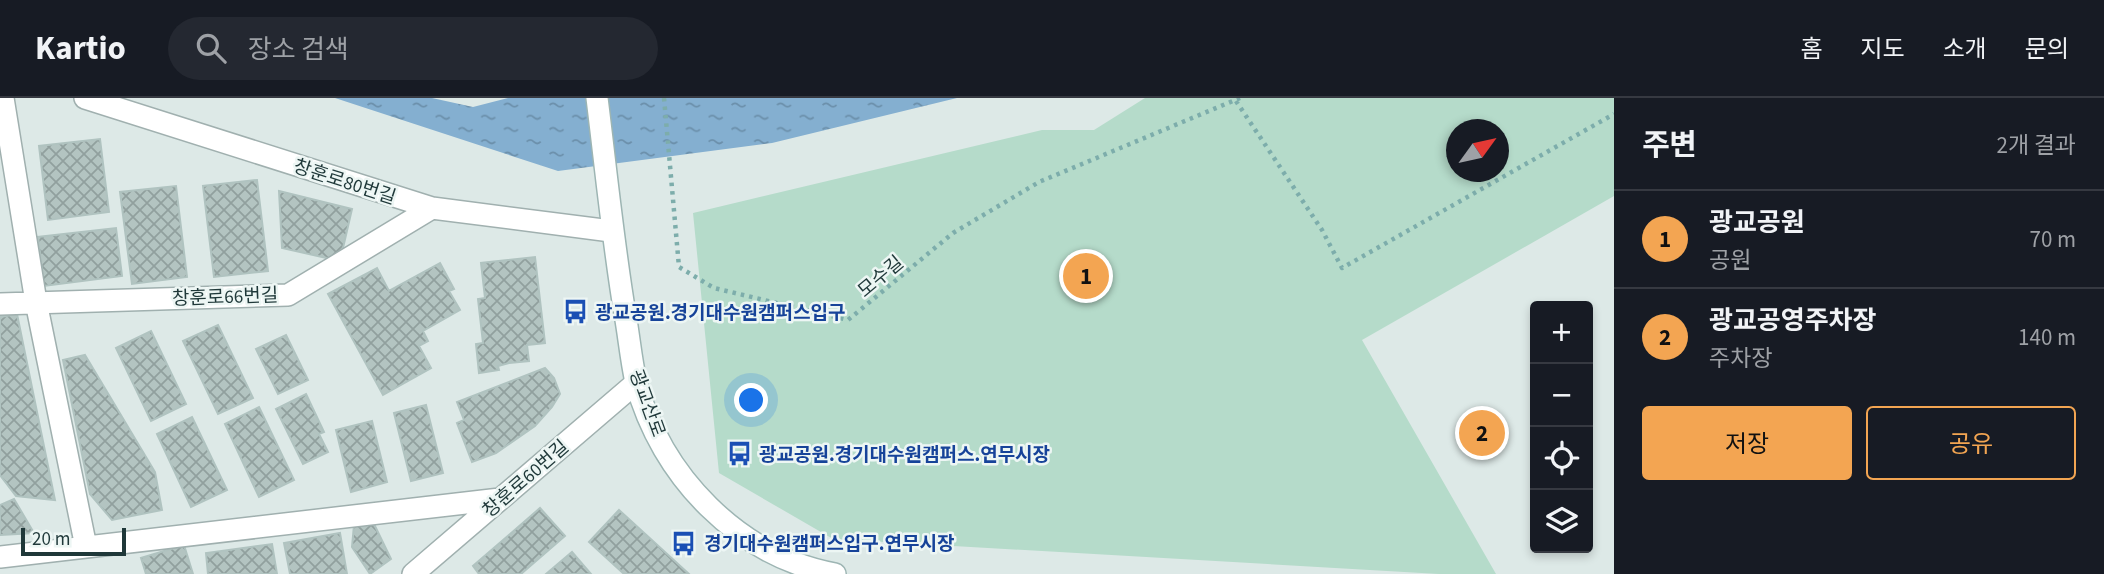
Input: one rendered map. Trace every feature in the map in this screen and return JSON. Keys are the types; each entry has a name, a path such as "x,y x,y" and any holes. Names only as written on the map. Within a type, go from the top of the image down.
{"street":[{"path":"3,98 36,302 86,547"},
{"name":"창훈로80번길","path":"85,98 432,208 611,224"},
{"name":"광교산로","path":"597,98 611,224 636,382 655,431 679,473 717,519 760,548 821,573"},
{"name":"창훈로66번길","path":"0,303 288,295 432,208"},
{"name":"창훈로60번길","path":"413,574 636,382"},
{"path":"0,557 500,499"}],"path":[{"name":"모수길","path":"664,98 679,267 714,288 848,320 953,233 1039,182 1238,99"},
{"path":"1238,99 1322,230 1342,268 1614,114"}],"green space":[{"path":"1145,98 1614,98 1614,196 1362,340 1496,574 1439,574 833,539 719,473 693,213 1042,130 1094,130"}],"water":[{"path":"335,98 432,98 473,107 508,98 957,98 772,143 558,171"}],"building":[{"path":"100,139 109,212 48,220 39,146"},
{"path":"257,180 268,271 214,277 203,186"},
{"path":"176,186 187,277 132,284 120,192"},
{"path":"279,191 352,209 340,261 282,248"},
{"path":"116,228 122,276 44,286 38,237"},
{"path":"535,257 545,343 527,345 529,361 509,363 498,366 499,370 479,373 476,344 483,343 478,299 485,298 481,263"},
{"path":"440,263 454,289 449,291 460,310 423,331 428,341 419,346 431,368 383,395 328,294 377,268 389,291"},
{"path":"17,314 55,500 16,496 0,475 0,317"},
{"path":"218,325 253,398 218,414 183,341"},
{"path":"151,331 186,404 151,421 116,348"},
{"path":"286,335 308,380 278,394 256,349"},
{"path":"85,355 155,472 162,510 112,520 90,494 63,360"},
{"path":"545,368 554,378 560,394 552,407 535,426 496,453 472,462 457,423 464,420 457,402"},
{"path":"306,394 324,432 319,434 328,452 303,464 276,409"},
{"path":"426,405 443,473 411,481 394,413"},
{"path":"259,407 294,480 259,497 225,424"},
{"path":"192,417 227,490 191,507 157,434"},
{"path":"372,421 387,482 351,492 336,430"},
{"path":"14,499 34,533 0,535 0,505"},
{"path":"540,508 565,536 521,574 479,574 473,566"},
{"path":"619,510 689,574 624,574 589,542"},
{"path":"374,524 391,559 370,574 352,547 354,525"},
{"path":"340,533 347,574 290,574 284,543"},
{"path":"272,544 277,574 208,574 206,553"},
{"path":"184,545 193,574 146,574 141,558"},
{"path":"572,552 591,574 546,574"}],"place":[{"name":"광교공원","path":"1086,276"},
{"name":"광교공원.경기대수원캠퍼스입구","path":"575,312"},
{"name":"광교공영주차장","path":"1482,433"},
{"name":"광교공원.경기대수원캠퍼스.연무시장","path":"739,454"},
{"name":"경기대수원캠퍼스입구.연무시장","path":"684,543"}]}
